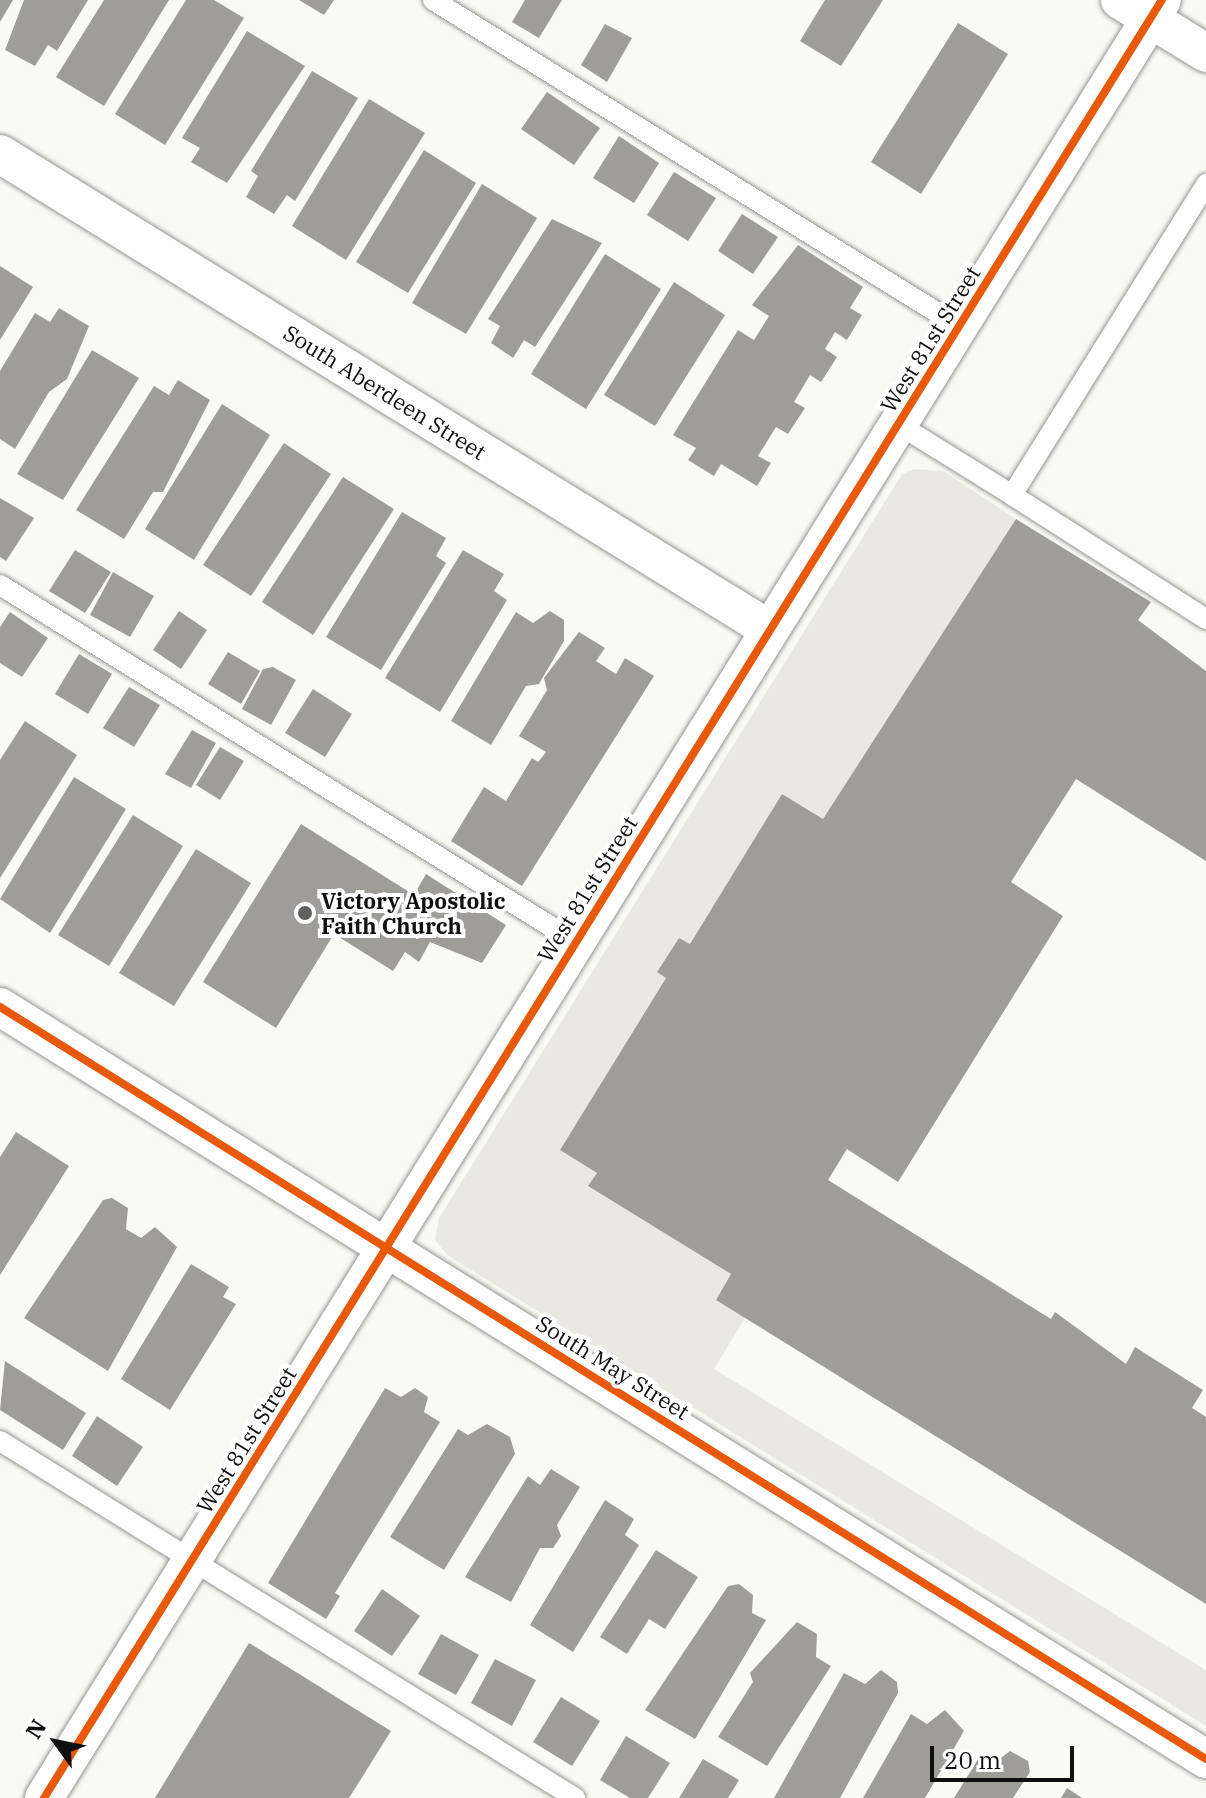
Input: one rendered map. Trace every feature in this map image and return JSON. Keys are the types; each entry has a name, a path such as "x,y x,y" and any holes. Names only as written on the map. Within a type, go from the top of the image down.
{"street":[{"name":"West 81st Street","path":"44,1798 959,326 1144,6"},
{"path":"1144,6 1206,53"},
{"name":"South Aberdeen Street","path":"0,154 770,630"},
{"name":"South May Street","path":"0,1007 1206,1759"}],"lane":[{"path":"433,0 959,326"},
{"path":"1012,495 1206,184"},
{"path":"898,424 1206,619"},
{"path":"0,585 576,942"},
{"path":"0,1441 575,1798"}],"shaded area":[{"path":"914,469 943,471 1016,519 823,819 782,794 690,944 679,938 657,972 666,978 560,1150 597,1173 589,1187 731,1274 745,1318 714,1369 1206,1670 1206,1726 447,1255 435,1240 439,1218 902,474"}],"building":[{"path":"0,0 13,0 0,22"},
{"path":"24,0 88,0 57,51 48,45 35,66 5,50"},
{"path":"104,0 169,0 104,106 56,77"},
{"path":"186,0 214,0 244,18 165,145 115,114"},
{"path":"299,0 334,0 324,15"},
{"path":"525,0 562,0 539,38 512,22"},
{"path":"825,0 883,0 841,66 800,41"},
{"path":"958,23 1008,54 921,194 871,162"},
{"path":"605,24 632,38 607,82 581,65"},
{"path":"247,31 305,66 227,183 191,162 200,148 182,138"},
{"path":"312,71 358,98 295,201 287,195 274,214 246,197 258,176 251,171"},
{"path":"547,92 600,128 574,165 521,129"},
{"path":"369,99 425,133 346,260 292,226"},
{"path":"619,136 659,163 634,203 593,178"},
{"path":"424,150 476,183 408,293 356,262"},
{"path":"674,172 716,198 688,241 647,215"},
{"path":"482,184 537,218 466,334 412,303"},
{"path":"742,214 778,237 753,274 718,251"},
{"path":"552,219 602,243 535,347 524,340 513,358 491,343 500,326 488,319"},
{"path":"798,245 863,287 850,308 862,315 847,340 835,332 825,349 837,357 821,382 810,375 794,402 805,408 788,434 776,427 758,456 771,463 757,486 721,464 714,476 688,460 696,448 673,435 738,330 754,340 769,316 752,305"},
{"path":"605,254 661,289 586,409 531,374"},
{"path":"0,266 33,287 0,340"},
{"path":"674,282 725,315 655,426 604,395"},
{"path":"59,308 89,326 67,379 49,392 15,449 0,439 0,371 35,313 50,322"},
{"path":"92,350 139,378 63,500 17,474"},
{"path":"178,380 210,400 163,492 153,492 124,539 76,510 154,386 169,395"},
{"path":"222,404 270,435 194,560 145,529"},
{"path":"284,443 331,474 251,596 203,565"},
{"path":"343,477 394,509 313,635 262,602"},
{"path":"0,498 34,518 6,561 0,557"},
{"path":"402,512 446,538 436,556 446,563 381,670 326,637"},
{"path":"1016,519 1151,602 1138,620 1206,671 1206,861 1076,779 1011,882 1063,916 898,1182 847,1149 828,1180 1051,1319 1055,1312 1126,1364 1135,1347 1203,1390 1192,1408 1206,1417 1206,1604 716,1300 731,1274 588,1186 597,1173 560,1150 666,978 657,972 679,938 690,944 782,794 823,819"},
{"path":"75,550 111,572 85,613 49,591"},
{"path":"463,550 504,574 494,591 507,600 440,712 385,678"},
{"path":"113,572 154,596 130,637 90,615"},
{"path":"179,611 207,630 181,669 153,650"},
{"path":"550,611 564,620 564,641 539,684 526,686 491,745 451,721 516,612 533,623"},
{"path":"10,612 48,638 22,677 0,663 0,627"},
{"path":"579,632 605,648 596,661 616,674 625,658 654,676 522,886 451,841 484,787 506,801 532,758 538,762 546,752 519,736 547,690 544,678"},
{"path":"228,652 260,671 241,704 208,684"},
{"path":"79,654 112,674 88,714 55,694"},
{"path":"273,667 296,680 271,725 242,709 263,669"},
{"path":"129,687 160,705 134,747 103,728"},
{"path":"313,689 352,714 325,757 285,733"},
{"path":"25,721 77,755 0,878 0,760"},
{"path":"192,730 216,743 191,788 165,774"},
{"path":"220,747 244,761 220,800 196,785"},
{"path":"74,777 126,809 50,933 0,899"},
{"path":"133,815 183,846 109,966 58,935"},
{"path":"301,824 414,895 426,874 506,925 482,963 430,942 419,962 405,952 393,971 334,934 276,1028 203,982"},
{"path":"196,849 251,883 174,1006 119,973"},
{"path":"16,1132 69,1166 0,1275 0,1157"},
{"path":"112,1198 128,1208 126,1229 141,1238 155,1227 177,1247 108,1371 24,1318 103,1200"},
{"path":"191,1264 229,1287 223,1297 236,1304 170,1410 121,1379"},
{"path":"5,1361 86,1413 63,1450 0,1410"},
{"path":"385,1388 401,1397 415,1388 428,1397 424,1412 440,1422 335,1593 340,1596 326,1619 268,1583"},
{"path":"97,1416 143,1447 117,1486 72,1456"},
{"path":"487,1424 510,1437 515,1454 444,1570 390,1537 458,1429 468,1435"},
{"path":"551,1469 580,1487 557,1525 561,1536 553,1548 540,1548 511,1602 465,1577 528,1476 540,1485"},
{"path":"605,1500 634,1519 625,1535 639,1545 573,1652 530,1625"},
{"path":"656,1550 698,1577 665,1629 649,1619 627,1654 600,1637"},
{"path":"739,1584 753,1595 752,1613 766,1620 695,1739 645,1710 728,1586"},
{"path":"382,1589 420,1616 392,1656 354,1631"},
{"path":"797,1622 817,1634 816,1657 831,1666 767,1766 718,1737 753,1682 750,1673"},
{"path":"441,1634 479,1655 456,1695 418,1674"},
{"path":"249,1643 391,1731 349,1798 155,1798"},
{"path":"495,1659 536,1680 512,1726 471,1703"},
{"path":"881,1670 897,1682 898,1693 840,1798 774,1798 844,1673 865,1684"},
{"path":"561,1697 600,1721 572,1766 533,1742"},
{"path":"945,1710 964,1731 925,1798 863,1798 911,1714 927,1724"},
{"path":"626,1736 670,1763 648,1798 630,1798 600,1780"},
{"path":"1010,1751 1028,1761 1030,1772 1013,1798 954,1798 980,1756 993,1764"},
{"path":"703,1759 739,1780 728,1798 679,1798"},
{"path":"1067,1788 1082,1798 1061,1798"}],"cycle path":[{"path":"44,1798 1162,0"},
{"path":"0,1007 1206,1759"}],"place":[{"name":"Victory Apostolic Faith Church","path":"305,913"}]}
